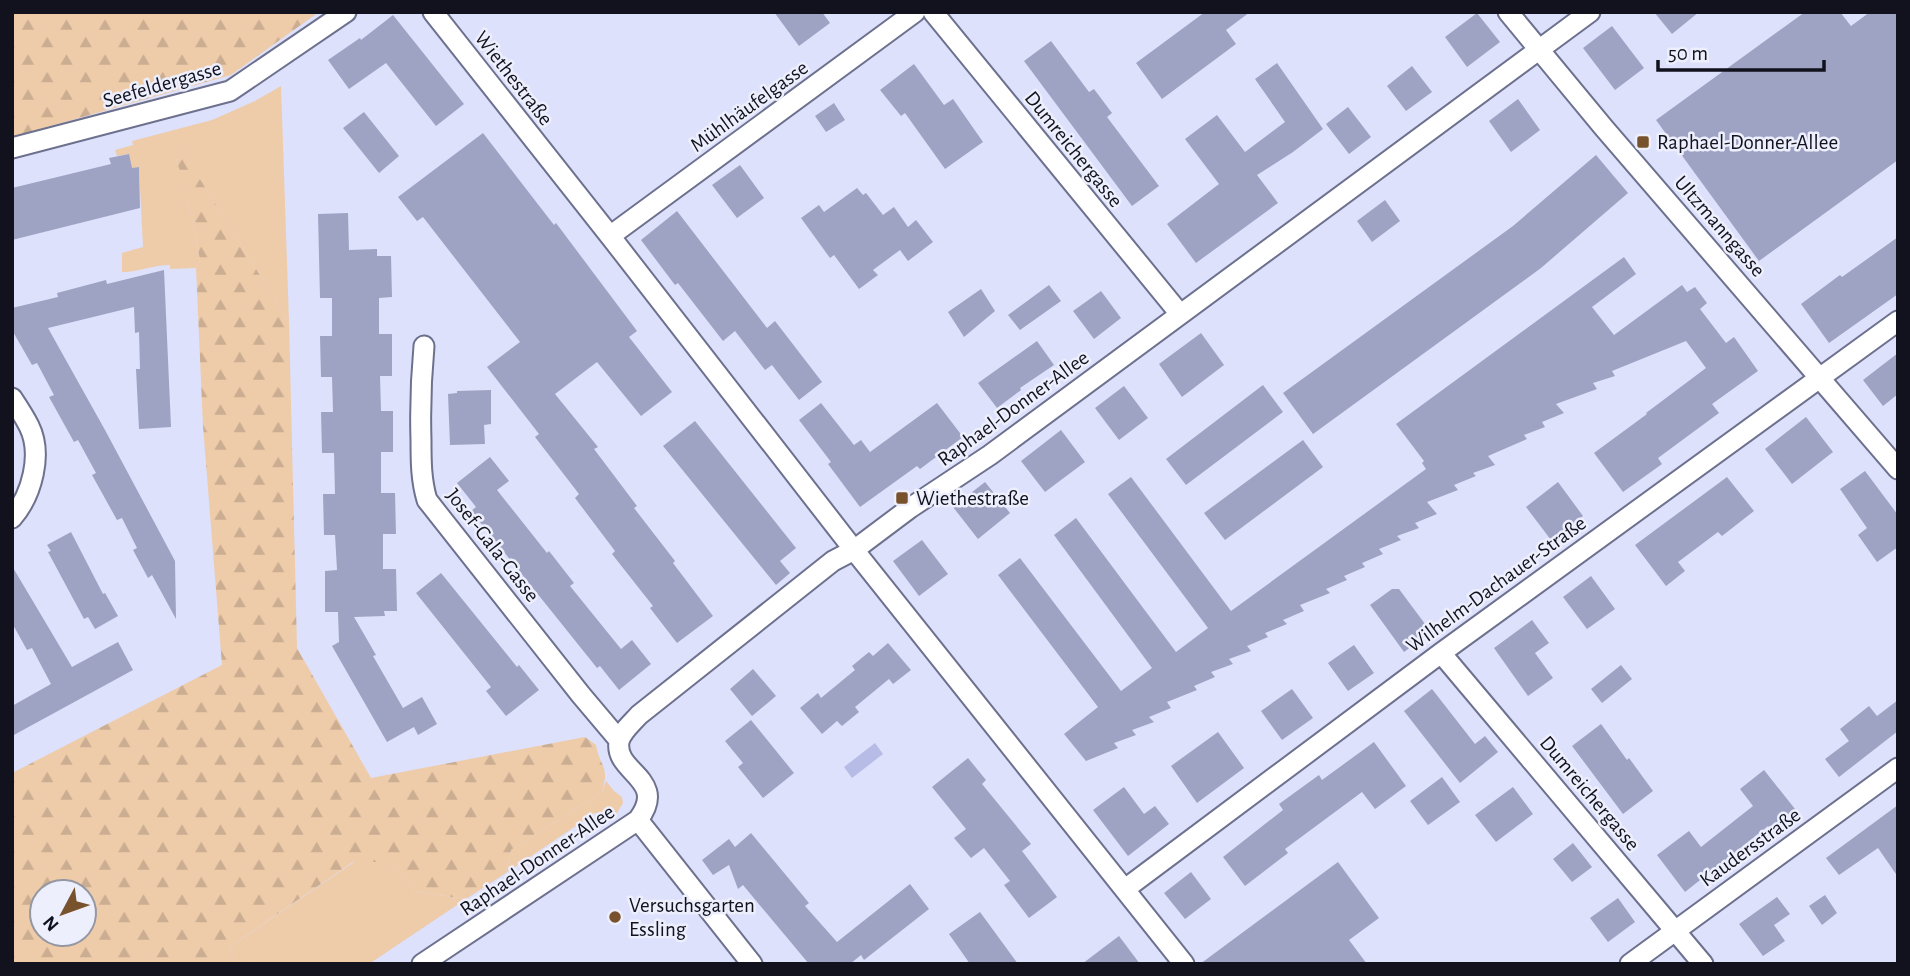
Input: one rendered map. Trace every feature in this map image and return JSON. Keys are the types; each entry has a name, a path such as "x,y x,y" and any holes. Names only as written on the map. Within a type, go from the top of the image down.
{"street":[{"name":"Seefeldergasse","path":"12,148 230,91 346,12"},
{"name":"Wiethestraße","path":"433,12 854,550 1184,964"},
{"name":"Mühlhäufelgasse","path":"610,236 915,12"},
{"name":"Dumreichergasse","path":"933,12 1180,314"},
{"name":"Ultzmanngasse","path":"1508,12 1604,128 1898,469"},
{"name":"Raphael-Donner-Allee","path":"422,964 638,820 647,808 648,794 619,751 619,740 639,715 833,561 854,550 910,508 990,455 1590,12"},
{"name":"Wilhelm-Dachauer-Straße","path":"1125,889 1441,653 1898,321"},
{"name":"Josef-Gala-Gasse","path":"424,346 419,395 422,479 427,500 619,740"},
{"path":"12,398 30,428 35,455 32,485 20,509 12,518"},
{"name":"Dumreichergasse","path":"1441,653 1703,964"},
{"name":"Kaudersstraße","path":"1630,964 1898,768"},
{"path":"638,820 752,964"}],"green space":[{"path":"12,12 319,12 231,75 12,137"},
{"path":"281,86 289,322 171,133 177,163 185,182 200,260 196,268 170,269 170,265 164,265 122,272 122,253 143,247 139,167 120,171 129,154 117,156 115,150 133,145 132,141 212,120"},
{"path":"170,131 289,322 297,648 371,778 585,737 596,745 605,771 604,783 602,792 511,850 506,873 466,899 417,892 388,862 353,862 228,948 235,961 255,961 257,964 12,964 12,773 222,665 203,426 196,268 200,260 185,183 177,163"},
{"path":"606,781 622,797 623,803 617,813 595,813 506,873 511,850 602,792"},
{"path":"354,862 388,862 417,892 466,899 369,964 257,964 255,961 235,961 228,948"}],"water":[{"path":"875,743 883,754 852,778 844,767"}],"building":[{"path":"774,12 822,12 830,23 799,46"},
{"path":"1205,12 1250,12 1226,30 1236,44 1162,99 1136,63"},
{"path":"1654,12 1699,12 1672,34"},
{"path":"1805,12 1840,12 1851,26 1870,12 1898,12 1898,160 1759,261 1656,120"},
{"path":"1477,13 1500,42 1467,67 1445,37"},
{"path":"393,15 464,104 436,126 386,63 349,89 328,60 360,38 361,40"},
{"path":"1612,26 1644,68 1615,90 1583,48"},
{"path":"1051,41 1089,92 1094,89 1112,113 1107,117 1159,186 1132,206 1024,61"},
{"path":"1277,63 1323,129 1257,175 1278,203 1196,263 1167,224 1219,184 1185,139 1217,115 1245,152 1285,122 1255,79"},
{"path":"914,64 944,105 953,99 983,142 945,169 905,113 901,116 880,90"},
{"path":"1412,66 1432,92 1406,111 1387,86"},
{"path":"1518,99 1540,130 1511,152 1489,121"},
{"path":"834,103 845,120 826,132 815,116"},
{"path":"1348,107 1371,137 1349,154 1326,124"},
{"path":"364,112 399,156 379,173 343,128"},
{"path":"483,133 554,225 556,223 637,331 629,337 672,392 641,416 597,362 555,394 598,447 594,449 637,506 634,508 713,616 677,643 650,608 653,606 612,554 615,551 575,498 579,494 535,437 539,434 487,367 520,342 423,217 417,221 398,197"},
{"path":"129,154 132,168 139,167 140,208 12,240 12,188 111,164 109,158"},
{"path":"1596,155 1628,193 1541,268 1313,434 1283,393 1513,226"},
{"path":"740,165 764,198 737,218 712,185"},
{"path":"857,188 863,195 866,193 883,215 894,207 908,227 916,220 933,242 908,261 900,250 873,270 878,275 859,289 834,255 830,258 801,218 819,205 824,212"},
{"path":"1385,200 1400,221 1372,242 1357,221"},
{"path":"677,211 767,328 775,321 822,382 799,400 772,365 765,370 735,331 723,341 641,240"},
{"path":"348,213 349,250 377,249 377,256 391,256 392,297 379,298 379,334 392,334 392,376 380,376 381,411 393,411 393,452 381,452 381,493 395,493 396,534 383,534 383,569 396,569 397,611 384,611 385,616 354,617 403,708 422,697 437,724 418,735 414,727 387,742 332,646 339,642 338,612 325,612 325,571 337,570 335,535 324,535 323,494 335,494 334,453 322,453 321,412 333,412 332,377 321,377 320,336 332,336 332,298 320,298 318,214"},
{"path":"1898,237 1898,294 1829,343 1801,304"},
{"path":"1624,257 1636,274 1592,307 1614,335 1682,285 1687,292 1695,287 1707,303 1700,309 1726,343 1734,337 1758,371 1712,404 1719,413 1658,458 1662,464 1623,492 1594,453 1706,368 1686,341 1612,371 1615,376 1593,383 1597,389 1556,404 1564,413 1542,422 1545,427 1524,435 1527,439 1488,456 1495,465 1473,473 1476,476 1454,485 1458,490 1427,502 1437,514 1415,523 1419,528 1397,536 1401,540 1379,549 1383,554 1362,563 1365,567 1344,576 1347,580 1326,589 1330,593 1300,605 1304,611 1283,620 1287,624 1265,633 1268,637 1247,646 1251,651 1229,659 1233,664 1211,672 1215,677 1194,686 1197,690 1167,702 1171,708 1149,717 1154,722 1132,730 1136,735 1114,743 1118,748 1086,761 1064,734 1098,707 998,575 1020,558 1121,691 1152,668 1054,535 1076,518 1176,652 1208,628 1108,494 1131,477 1231,611 1426,469 1422,463 1424,461 1396,424"},
{"path":"164,270 171,427 139,429 136,369 140,369 139,332 135,333 134,307 48,328 175,561 176,619 152,575 148,578 133,550 137,548 122,518 117,520 92,475 96,473 78,440 74,442 49,397 54,395 37,363 32,365 12,330 12,308 58,297 57,293 106,280 107,284"},
{"path":"1049,285 1061,301 1020,330 1008,315"},
{"path":"981,289 995,311 964,337 948,312"},
{"path":"1101,291 1121,318 1094,339 1073,311"},
{"path":"1201,333 1224,365 1182,397 1159,364"},
{"path":"1037,341 1054,365 1020,388 1021,390 997,408 978,383"},
{"path":"1898,353 1898,394 1883,406 1863,380"},
{"path":"1263,385 1283,412 1186,485 1166,459"},
{"path":"1124,386 1148,418 1119,440 1095,408"},
{"path":"491,390 491,424 484,425 485,444 450,445 448,394 457,391"},
{"path":"821,403 854,445 861,440 870,452 937,403 963,437 920,469 917,466 860,507 799,420"},
{"path":"1806,417 1833,452 1792,484 1765,449"},
{"path":"695,421 796,548 780,561 790,573 776,585 663,446"},
{"path":"1061,430 1085,462 1045,492 1021,461"},
{"path":"1303,440 1323,467 1225,540 1204,513"},
{"path":"490,457 509,481 497,490 574,583 570,586 621,649 632,640 651,664 619,690 600,666 597,668 471,511 476,507 457,483"},
{"path":"1865,471 1898,515 1898,547 1877,562 1858,535 1867,528 1840,489"},
{"path":"1727,477 1754,511 1722,536 1718,532 1678,562 1685,571 1666,586 1635,545"},
{"path":"985,482 1010,513 978,539 953,507"},
{"path":"1558,482 1583,516 1551,540 1526,507"},
{"path":"71,532 103,594 105,593 118,616 95,629 88,617 84,619 48,552 51,551 47,545"},
{"path":"922,540 948,574 919,596 893,561"},
{"path":"12,566 72,667 118,642 133,670 12,736 12,706 51,684 32,648 27,650 12,623"},
{"path":"441,573 539,690 506,716 486,691 491,687 416,593"},
{"path":"1591,576 1615,609 1587,629 1563,597"},
{"path":"1392,589 1399,589 1431,632 1404,652 1370,605"},
{"path":"1532,620 1549,643 1535,653 1553,678 1528,696 1494,648"},
{"path":"888,643 911,670 893,684 889,679 855,707 859,712 842,726 837,721 822,734 800,708 818,693 821,698 855,670 852,666 869,652 873,656"},
{"path":"1354,645 1374,673 1348,691 1328,663"},
{"path":"1621,665 1632,679 1602,703 1591,689"},
{"path":"753,669 776,696 752,716 730,689"},
{"path":"1292,689 1313,718 1282,740 1261,711"},
{"path":"1432,689 1475,744 1485,736 1498,752 1460,783 1404,711"},
{"path":"1898,700 1898,731 1839,777 1825,759 1849,741 1840,729 1869,706 1877,716"},
{"path":"751,720 794,773 763,798 738,767 743,763 725,741"},
{"path":"1601,724 1653,791 1623,814 1572,746"},
{"path":"1218,732 1244,768 1197,803 1171,766"},
{"path":"1374,742 1406,786 1375,809 1362,792 1285,849 1288,853 1245,886 1223,857 1283,810 1279,804 1319,775 1322,780"},
{"path":"968,758 986,780 982,784 1031,844 1022,851 1057,897 1029,918 1004,885 1010,881 984,848 971,858 954,838 966,829 932,787"},
{"path":"1764,770 1795,809 1770,828 1768,826 1685,892 1657,855 1689,831 1701,847 1753,806 1740,789"},
{"path":"1442,777 1460,802 1428,825 1410,801"},
{"path":"1124,787 1144,814 1155,806 1169,824 1128,856 1093,810"},
{"path":"1513,787 1533,814 1496,842 1475,815"},
{"path":"1898,805 1898,877 1878,848 1839,875 1826,858"},
{"path":"751,833 809,903 805,906 837,942 910,884 929,909 864,960 861,955 850,964 809,964 743,885 738,889 729,865 713,875 702,860 729,839 735,847"},
{"path":"1573,843 1592,867 1572,882 1553,859"},
{"path":"1338,862 1379,918 1349,940 1367,964 1200,964"},
{"path":"1191,872 1211,899 1185,919 1164,893"},
{"path":"1825,895 1837,913 1822,925 1809,906"},
{"path":"1777,897 1790,914 1774,925 1785,941 1763,956 1739,924"},
{"path":"1618,898 1635,922 1608,942 1590,918"},
{"path":"980,912 1018,964 970,964 949,934"},
{"path":"1119,936 1140,964 1082,964 1103,948"}],"place":[{"name":"Raphael-Donner-Allee","path":"1643,142"},
{"name":"Wiethestraße","path":"902,498"},
{"name":"Versuchsgarten Essling","path":"615,917"}]}
